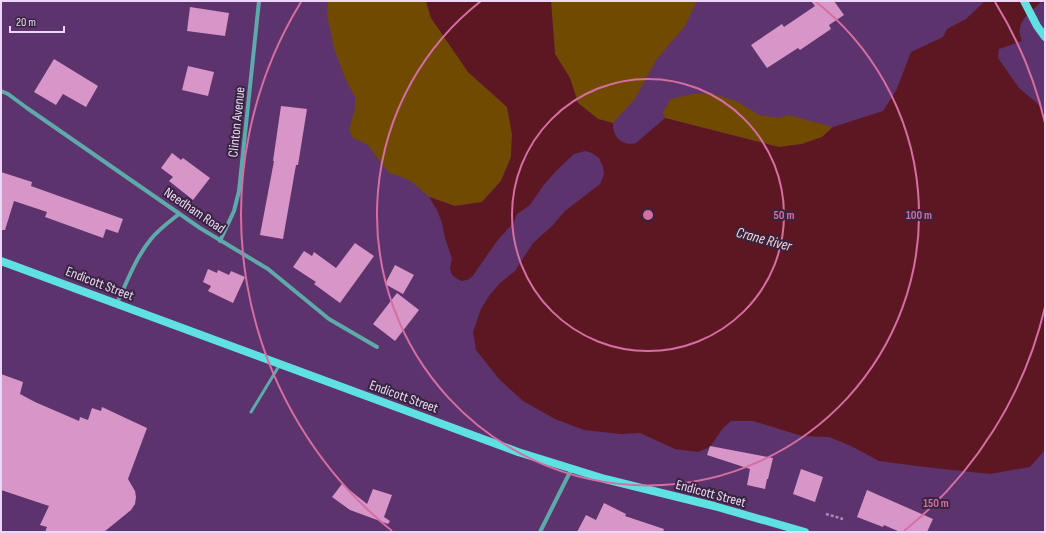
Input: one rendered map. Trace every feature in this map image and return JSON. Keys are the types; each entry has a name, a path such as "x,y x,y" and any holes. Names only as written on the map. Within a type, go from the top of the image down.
{"main road":[{"path":"1024,1 1037,26 1045,37"},
{"name":"Endicott Street","path":"1,261 394,407 571,470 699,502 805,532"}],"street":[{"name":"Clinton Avenue","path":"220,241 234,211 239,191 259,1"},
{"name":"Needham Road","path":"1,91 8,94 220,241 268,270 329,319 377,347"},
{"path":"117,303 143,251 163,227 180,214"},
{"path":"540,532 571,470"}],"lane":[{"path":"251,412 279,364"}],"path":[{"path":"826,514 843,519"}],"shaded area":[{"path":"328,1 426,1 431,18 468,71 507,107 512,134 511,157 501,181 482,202 455,206 428,196 412,182 389,173 367,144 353,138 349,130 355,108 355,97 345,78 334,48 327,15"},
{"path":"551,1 697,1 685,26 657,59 634,100 613,123 598,119 578,103 570,78 555,54"},
{"path":"697,93 713,94 736,101 759,115 779,118 788,115 833,127 822,137 802,144 779,147 665,118 663,112 671,99"}],"water":[{"name":"Crane River","path":"426,1 551,1 555,54 570,78 578,103 598,119 613,123 614,132 622,142 631,144 636,143 665,118 779,147 802,144 822,137 833,127 883,111 896,91 911,52 943,37 947,29 966,19 985,1 1045,1 1045,4 1041,2 1031,11 1021,24 1020,35 1022,41 999,49 998,58 1019,88 1038,104 1045,113 1045,450 1030,467 990,474 879,461 851,446 829,437 802,436 753,421 731,421 723,428 710,447 698,452 675,449 640,433 621,434 584,430 555,419 523,401 499,379 476,350 473,332 481,309 489,296 500,283 515,271 533,243 552,226 565,211 600,184 604,174 603,167 599,158 592,153 585,151 574,154 543,186 530,205 517,214 514,222 497,241 472,277 461,281 453,276 450,267 452,259 442,223 437,210 429,197 455,206 482,202 501,181 511,157 512,134 507,107 468,72 431,18"}],"building":[{"path":"811,1 834,1 844,15 829,25 831,29 800,50 798,48 767,68 751,45 782,24 784,27 815,6"},
{"path":"190,7 229,13 225,36 187,31"},
{"path":"54,59 98,86 86,107 63,94 56,105 34,92"},
{"path":"188,66 214,72 208,96 182,90"},
{"path":"281,106 307,109 298,165 296,165 283,239 260,235 274,161"},
{"path":"172,153 181,160 183,158 210,178 193,200 169,181 173,177 161,168"},
{"path":"1,172 32,182 31,186 123,219 118,233 106,229 103,238 45,217 47,212 14,201 5,230 1,230"},
{"path":"355,243 374,256 340,303 314,284 316,282 293,267 304,251 312,256 314,252 336,268"},
{"path":"395,265 414,275 403,294 385,284"},
{"path":"208,269 217,273 218,270 229,275 231,271 245,277 233,303 208,291 211,286 203,282"},
{"path":"397,293 419,310 395,341 373,324"},
{"path":"1,374 23,382 20,394 79,421 80,417 88,420 92,408 101,411 102,407 147,428 128,479 135,491 135,504 131,510 104,532 45,532 47,527 40,525 49,506 1,490"},
{"path":"710,446 773,458 765,489 747,485 750,469 707,455"},
{"path":"801,469 823,477 815,502 793,494"},
{"path":"342,484 367,504 373,489 392,495 384,517 390,521 388,524 350,510 332,497"},
{"path":"867,490 933,519 927,532 900,532 884,525 883,527 857,517"},
{"path":"604,503 626,514 625,516 664,529 663,532 577,532 586,515 596,520"}]}
